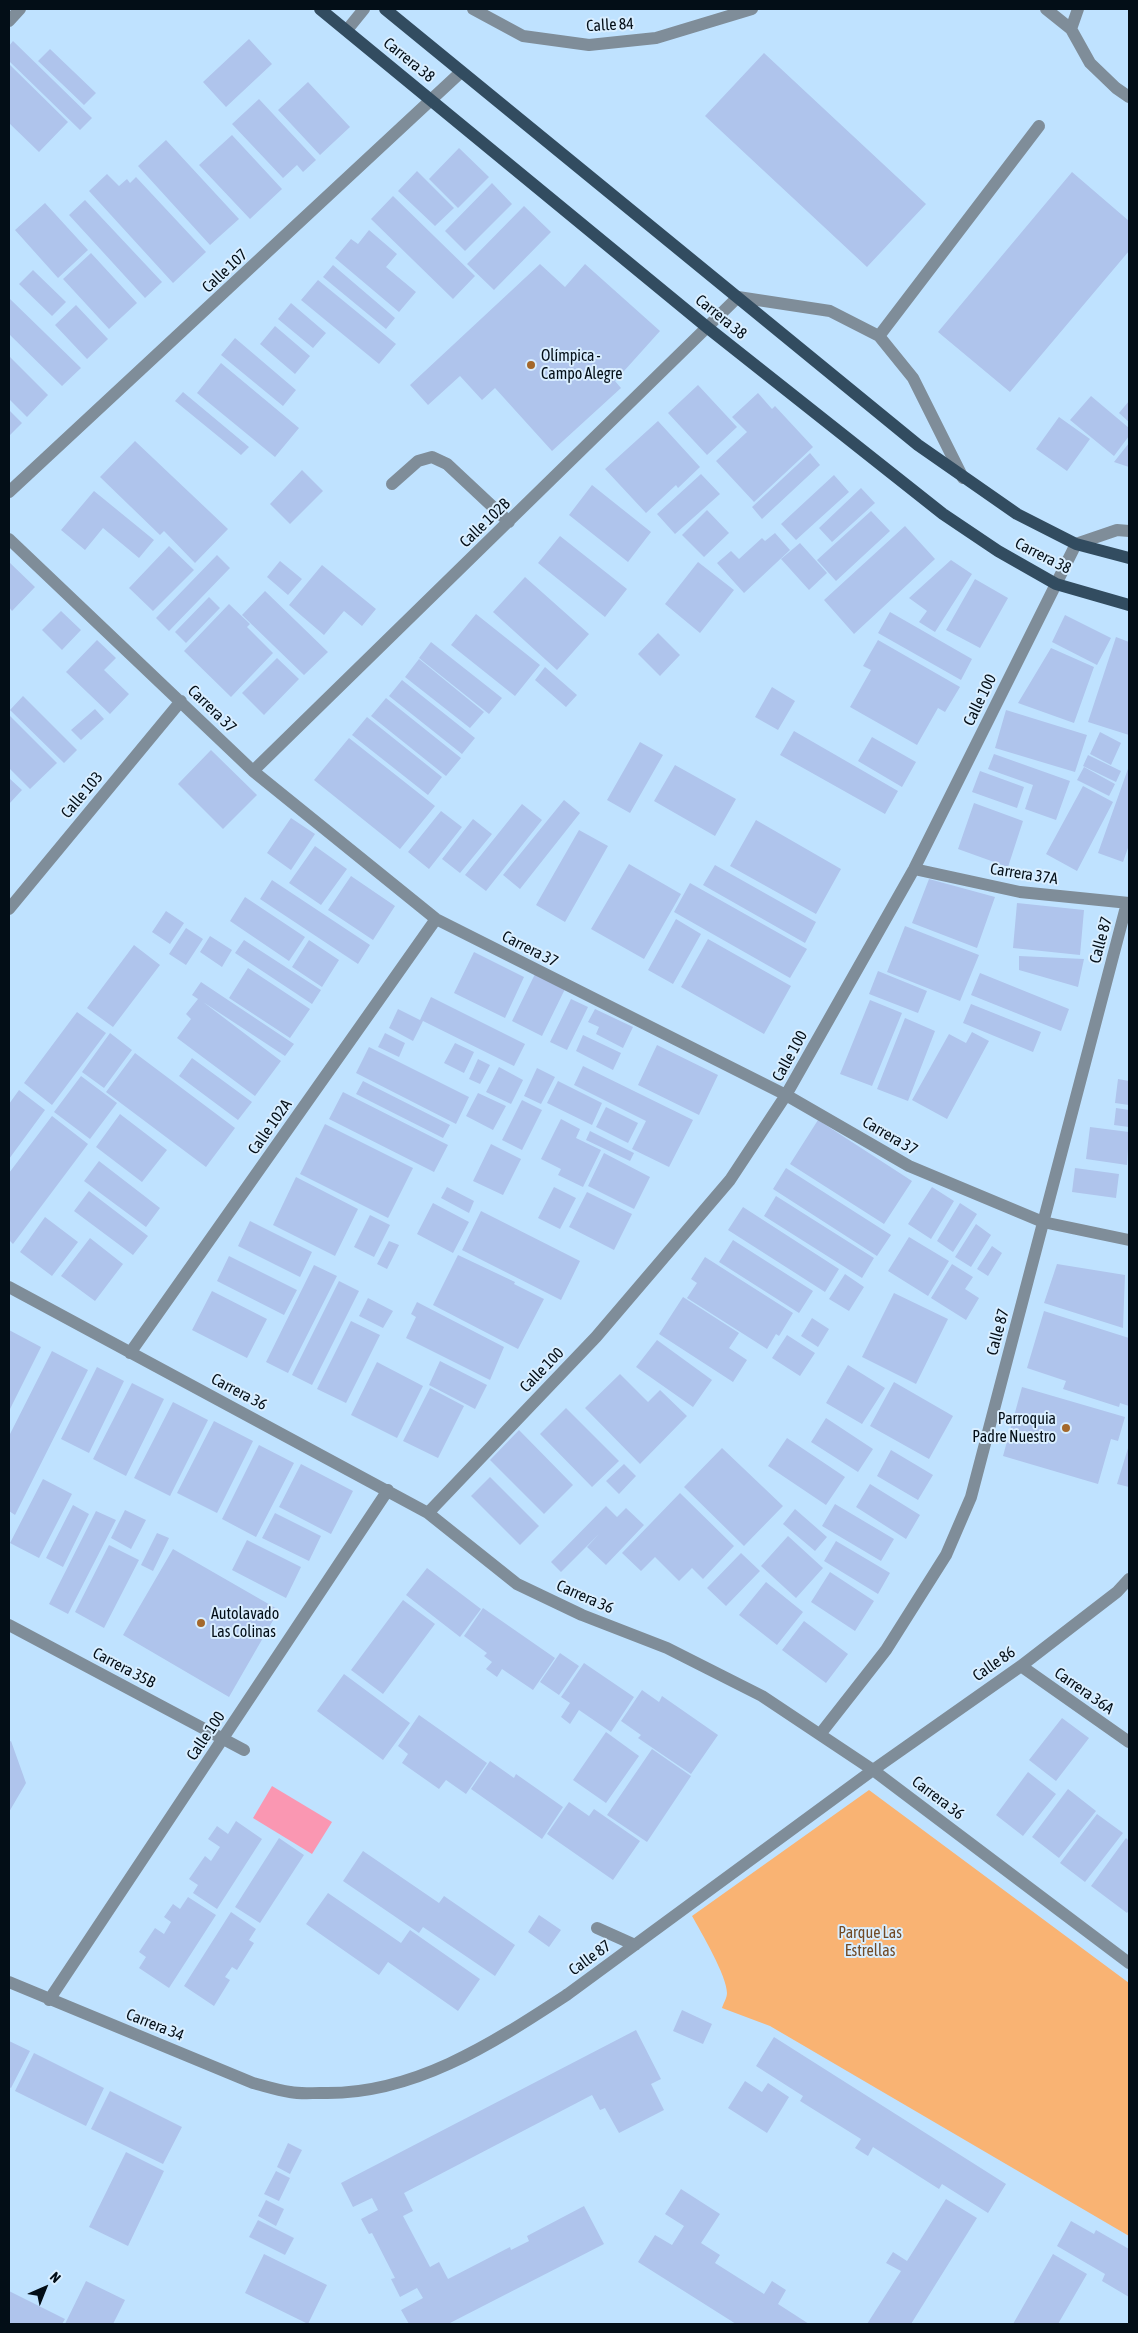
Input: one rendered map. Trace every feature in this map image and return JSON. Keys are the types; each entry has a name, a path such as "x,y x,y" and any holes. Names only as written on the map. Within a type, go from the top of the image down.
{"main road":[{"name":"Carrera 38","path":"320,9 708,328 944,514 998,551 1056,584 1129,605"},
{"name":"Carrera 38","path":"385,9 918,446 1017,514 1076,544 1129,558"}],"street":[{"path":"9,21 20,9"},
{"path":"347,30 364,9"},
{"name":"Calle 84","path":"473,9 523,36 589,45 656,38 752,9"},
{"path":"1046,9 1071,29 1090,63 1116,88 1129,97"},
{"path":"1071,29 1078,9"},
{"name":"Calle 107","path":"9,492 461,72"},
{"path":"879,336 1039,126"},
{"path":"738,297 830,311 879,336 913,378 963,478"},
{"name":"Calle 102B","path":"253,771 738,297"},
{"path":"392,484 418,462 432,457 447,464 509,522"},
{"path":"1076,544 1118,530 1129,530"},
{"name":"Carrera 37","path":"9,539 253,771 436,920 786,1095 909,1166 1043,1222 1129,1240"},
{"name":"Calle 100","path":"428,1512 596,1338 730,1180 786,1095 914,869 1076,544"},
{"name":"Calle 103","path":"9,909 181,701"},
{"name":"Carrera 37A","path":"914,869 1020,892 1128,903"},
{"name":"Calle 87","path":"821,1733 891,1642 946,1555 968,1505 1128,903"},
{"name":"Calle 102A","path":"130,1353 436,920"},
{"name":"Carrera 36","path":"9,1287 428,1512 517,1584 582,1615 667,1648 762,1696 821,1733 873,1770 1129,1963"},
{"name":"Calle 100","path":"49,2000 388,1490"},
{"name":"Calle 86","path":"873,1770 1021,1666 1117,1592 1129,1580"},
{"name":"Carrera 35B","path":"9,1625 244,1750"},
{"name":"Carrera 36A","path":"1021,1666 1129,1742"},
{"name":"Calle 87","path":"291,2093 340,2094 369,2091 405,2082 442,2067 515,2029 568,1994 873,1770"},
{"path":"597,1928 635,1945"},
{"name":"Carrera 34","path":"9,1982 253,2083 291,2093"}],"green space":[{"name":"Parque Las Estrellas","path":"869,1790 1129,1983 1129,2236 770,2026 722,2008 727,1993 726,1985 713,1954 692,1916"}],"shaded area":[{"path":"272,1786 332,1822 312,1854 253,1818"}],"building":[{"path":"249,39 272,64 226,107 203,82"},
{"path":"13,41 92,118 80,130 9,61 9,46"},
{"path":"50,49 96,93 84,105 38,61"},
{"path":"764,53 926,204 867,267 705,116"},
{"path":"9,64 68,122 39,152 9,123"},
{"path":"308,82 350,127 320,155 278,110"},
{"path":"259,99 316,160 303,172 297,165 283,178 232,124"},
{"path":"232,135 282,189 250,219 199,165"},
{"path":"166,140 239,219 210,245 138,166"},
{"path":"459,148 489,177 458,208 429,179"},
{"path":"417,171 454,208 435,226 398,191"},
{"path":"1072,172 1129,221 1129,251 1010,392 938,332"},
{"path":"107,174 119,186 127,179 130,183 136,177 206,252 173,283 89,191"},
{"path":"492,183 512,204 465,251 445,231"},
{"path":"393,196 475,276 453,299 371,219"},
{"path":"85,200 162,282 145,298 69,215"},
{"path":"45,203 88,250 58,278 15,230"},
{"path":"524,206 551,232 494,290 467,264"},
{"path":"369,230 397,254 386,267 416,292 399,312 335,258 351,239 358,244"},
{"path":"91,253 137,303 109,329 63,279"},
{"name":"Olímpica - Campo Alegre","path":"540,264 565,287 585,264 660,331 615,381 621,388 552,451 495,388 482,400 460,376 428,405 410,385"},
{"path":"333,265 395,318 386,329 323,277"},
{"path":"33,270 66,302 52,316 19,284"},
{"path":"318,280 396,344 379,364 301,300"},
{"path":"9,298 81,368 62,386 9,334"},
{"path":"291,303 326,333 313,348 278,319"},
{"path":"76,305 108,339 87,359 55,325"},
{"path":"275,326 310,356 295,374 260,344"},
{"path":"235,338 296,390 283,406 221,355"},
{"path":"9,356 48,395 27,417 9,399"},
{"path":"221,363 299,428 275,457 197,393"},
{"path":"698,385 737,427 707,455 668,413"},
{"path":"183,392 249,447 241,455 175,401"},
{"path":"758,393 772,409 775,406 813,447 754,502 716,461 747,432 732,417"},
{"path":"1091,396 1129,428 1129,436 1114,456 1070,420"},
{"path":"1129,401 1129,422 1119,413"},
{"path":"9,410 22,423 9,436"},
{"path":"1059,417 1090,439 1067,471 1036,449"},
{"path":"658,421 700,467 678,488 676,485 646,513 605,469"},
{"path":"135,441 228,529 195,563 164,531 160,535 100,477"},
{"path":"1129,443 1129,467 1114,462"},
{"path":"810,453 820,465 762,519 752,507"},
{"path":"302,470 323,491 290,524 270,504"},
{"path":"701,474 720,494 675,534 657,514"},
{"path":"834,475 849,492 796,540 781,524"},
{"path":"592,485 651,532 628,562 569,515"},
{"path":"861,488 875,503 832,542 819,528"},
{"path":"94,491 154,540 139,558 103,528 85,550 61,530"},
{"path":"707,510 729,533 704,557 682,535"},
{"path":"871,511 890,531 836,581 817,560"},
{"path":"905,526 935,559 854,634 824,600"},
{"path":"775,533 790,550 744,593 717,563 731,551 739,559 762,538 765,541"},
{"path":"560,536 627,589 605,617 538,563"},
{"path":"800,543 827,573 809,590 781,559"},
{"path":"169,546 194,570 153,611 129,588"},
{"path":"217,555 230,568 169,631 156,618"},
{"path":"951,560 972,574 935,632 919,622 927,611 909,598"},
{"path":"280,561 302,579 288,595 267,577"},
{"path":"9,562 35,587 12,611 9,607"},
{"path":"698,562 734,590 700,633 665,604"},
{"path":"322,565 376,609 362,626 344,611 324,635 289,605"},
{"path":"525,577 589,634 557,670 493,612"},
{"path":"975,579 1008,598 980,648 946,630"},
{"path":"265,591 328,652 304,675 242,615"},
{"path":"209,597 220,608 186,643 175,632"},
{"path":"229,604 250,624 247,627 273,653 231,697 184,651"},
{"path":"61,611 81,630 62,650 42,630"},
{"path":"890,612 972,659 961,680 878,633"},
{"path":"476,614 540,665 515,696 451,645"},
{"path":"1065,615 1111,638 1097,665 1052,642"},
{"path":"658,633 680,655 660,676 638,654"},
{"path":"1116,637 1129,642 1129,735 1088,722"},
{"path":"97,640 116,658 104,670 129,694 110,714 66,672"},
{"path":"878,640 960,687 945,712 938,708 917,745 850,707 871,670 863,666"},
{"path":"431,642 502,698 489,714 419,658"},
{"path":"1051,648 1094,667 1074,723 1018,703"},
{"path":"277,658 299,679 264,715 242,693"},
{"path":"419,659 484,712 470,728 405,677"},
{"path":"545,667 577,695 566,707 535,680"},
{"path":"402,680 475,738 462,754 389,696"},
{"path":"772,687 795,701 778,730 755,717"},
{"path":"23,696 77,750 64,763 10,710"},
{"path":"386,698 461,758 446,776 371,716"},
{"path":"95,709 104,719 81,740 71,730"},
{"path":"1006,710 1087,735 1075,772 995,748"},
{"path":"9,715 57,763 30,789 9,768"},
{"path":"367,717 442,777 428,795 352,735"},
{"path":"794,731 898,791 885,814 780,755"},
{"path":"1100,732 1121,743 1111,765 1090,754"},
{"path":"872,737 916,762 902,787 858,761"},
{"path":"349,738 435,806 400,849 314,780"},
{"path":"640,742 663,755 630,813 607,800"},
{"path":"211,750 257,795 223,829 178,784"},
{"path":"994,754 1070,781 1056,820 1025,809 1033,785 988,769"},
{"path":"1088,755 1121,771 1116,782 1083,766"},
{"path":"675,765 736,799 715,836 654,801"},
{"path":"1129,766 1129,845 1123,862 1098,853"},
{"path":"1084,767 1115,784 1109,796 1077,780"},
{"path":"980,771 1024,787 1017,808 972,792"},
{"path":"9,778 22,790 9,804"},
{"path":"1083,786 1113,802 1077,871 1046,854"},
{"path":"564,800 580,813 520,889 503,875"},
{"path":"974,803 1023,821 1008,867 958,849"},
{"path":"522,804 542,820 486,891 465,875"},
{"path":"441,811 462,827 429,869 408,852"},
{"path":"291,818 315,834 291,870 267,853"},
{"path":"473,819 492,834 460,873 442,859"},
{"path":"756,820 841,869 816,914 730,866"},
{"path":"579,830 608,846 565,922 536,905"},
{"path":"315,846 347,869 321,905 289,883"},
{"path":"629,864 681,894 644,959 591,929"},
{"path":"715,865 816,922 805,943 703,885"},
{"path":"351,876 395,906 373,940 328,910"},
{"path":"929,879 995,897 977,948 912,923"},
{"path":"272,880 370,945 358,964 260,899"},
{"path":"690,883 807,949 790,978 674,912"},
{"path":"245,897 305,937 289,961 230,921"},
{"path":"1017,903 1084,910 1080,955 1013,948"},
{"path":"166,911 184,923 170,944 152,932"},
{"path":"676,919 701,934 673,984 648,970"},
{"path":"905,926 979,955 960,1001 887,972"},
{"path":"186,928 203,939 186,965 169,954"},
{"path":"210,936 232,950 222,967 200,952"},
{"path":"708,939 791,986 764,1034 681,987"},
{"path":"244,940 321,990 312,1004 235,953"},
{"path":"309,940 339,960 322,987 292,967"},
{"path":"134,945 160,965 113,1027 87,1008"},
{"path":"474,952 524,977 505,1018 454,993"},
{"path":"1019,956 1084,959 1078,987 1019,970"},
{"path":"248,968 310,1009 290,1038 229,998"},
{"path":"878,971 927,991 918,1013 869,994"},
{"path":"980,973 1069,1009 1061,1031 971,995"},
{"path":"535,974 565,989 542,1036 512,1021"},
{"path":"201,982 294,1044 285,1056 203,1002 281,1061 255,1096 177,1038 191,1019 186,1014 198,999 192,995"},
{"path":"431,997 525,1044 514,1066 423,1021 413,1041 389,1028 398,1009 420,1020"},
{"path":"571,999 588,1007 567,1050 550,1042"},
{"path":"870,1000 902,1013 872,1086 840,1074"},
{"path":"971,1004 1041,1032 1033,1052 963,1023"},
{"path":"595,1009 633,1027 623,1048 596,1034 599,1027 588,1022"},
{"path":"77,1012 106,1033 52,1105 24,1083"},
{"path":"905,1018 935,1031 908,1101 877,1089"},
{"path":"972,1032 989,1041 947,1119 912,1100 949,1034 966,1043"},
{"path":"110,1033 132,1050 104,1088 82,1072"},
{"path":"385,1033 405,1043 399,1057 378,1047"},
{"path":"583,1035 621,1053 613,1070 576,1051"},
{"path":"455,1043 474,1052 464,1073 444,1063"},
{"path":"657,1045 718,1075 699,1115 638,1085"},
{"path":"369,1047 469,1097 456,1124 356,1073"},
{"path":"135,1053 235,1128 206,1167 106,1092"},
{"path":"192,1058 252,1102 238,1120 179,1076"},
{"path":"478,1059 490,1065 480,1084 469,1079"},
{"path":"583,1066 693,1120 669,1167 632,1149 646,1121 574,1085"},
{"path":"499,1067 523,1080 511,1104 486,1092"},
{"path":"537,1068 555,1077 541,1104 524,1096"},
{"path":"81,1076 117,1103 90,1139 54,1112"},
{"path":"1118,1079 1129,1081 1129,1105 1115,1103"},
{"path":"363,1081 450,1125 443,1138 356,1094"},
{"path":"558,1081 602,1103 592,1125 547,1103"},
{"path":"19,1090 45,1110 9,1159 9,1104"},
{"path":"343,1092 448,1145 434,1172 329,1119"},
{"path":"478,1093 506,1106 493,1130 466,1116"},
{"path":"522,1100 542,1110 522,1150 502,1140"},
{"path":"606,1107 638,1123 628,1143 596,1127"},
{"path":"1116,1108 1129,1110 1129,1127 1114,1125"},
{"path":"120,1114 167,1150 142,1182 96,1147"},
{"path":"52,1116 88,1144 13,1244 9,1240 9,1173"},
{"path":"561,1119 580,1129 576,1138 601,1150 583,1187 558,1175 561,1169 541,1159"},
{"path":"818,1120 912,1181 884,1224 790,1164"},
{"path":"325,1124 413,1168 388,1218 300,1174"},
{"path":"1090,1127 1129,1132 1127,1165 1086,1159"},
{"path":"590,1131 634,1153 630,1161 586,1140"},
{"path":"491,1144 521,1159 503,1195 473,1181"},
{"path":"604,1153 650,1177 634,1209 588,1186"},
{"path":"99,1161 160,1208 146,1227 84,1181"},
{"path":"786,1168 891,1235 877,1256 773,1189"},
{"path":"1075,1168 1119,1174 1116,1198 1072,1192"},
{"path":"296,1177 358,1209 335,1256 273,1225"},
{"path":"447,1187 474,1201 469,1213 441,1198"},
{"path":"554,1187 576,1198 560,1229 538,1218"},
{"path":"932,1187 954,1201 931,1239 908,1224"},
{"path":"89,1191 148,1236 133,1255 74,1211"},
{"path":"587,1192 632,1214 614,1250 569,1227"},
{"path":"776,1196 874,1258 862,1278 764,1216"},
{"path":"433,1203 469,1222 453,1253 417,1234"},
{"path":"960,1203 977,1214 953,1252 937,1241"},
{"path":"743,1207 839,1269 825,1292 728,1230"},
{"path":"481,1211 580,1261 561,1300 462,1250"},
{"path":"370,1215 390,1225 374,1257 354,1247"},
{"path":"45,1217 78,1242 52,1276 20,1252"},
{"path":"250,1221 312,1252 300,1277 238,1246"},
{"path":"976,1224 991,1235 971,1267 955,1257"},
{"path":"909,1237 949,1261 928,1296 888,1271"},
{"path":"90,1238 123,1264 95,1301 61,1276"},
{"path":"733,1240 813,1291 799,1313 719,1262"},
{"path":"389,1241 399,1245 387,1269 377,1264"},
{"path":"992,1246 1002,1253 988,1276 977,1269"},
{"path":"458,1255 515,1282 514,1284 544,1299 518,1349 433,1305"},
{"path":"229,1256 297,1290 284,1315 217,1281"},
{"path":"705,1257 793,1313 779,1336 776,1334 767,1349 687,1298 697,1283 691,1279"},
{"path":"952,1264 973,1277 965,1289 979,1298 966,1320 931,1298"},
{"path":"1057,1264 1125,1275 1123,1328 1044,1303"},
{"path":"314,1265 337,1276 288,1373 266,1362"},
{"path":"845,1274 864,1287 849,1311 829,1299"},
{"path":"339,1281 359,1291 312,1385 292,1375"},
{"path":"212,1291 267,1319 247,1358 192,1330"},
{"path":"894,1293 948,1319 916,1384 862,1357"},
{"path":"683,1297 739,1333 729,1348 747,1360 733,1382 659,1334"},
{"path":"368,1298 393,1311 383,1328 359,1316"},
{"path":"417,1302 504,1347 490,1380 406,1338 416,1317 411,1314"},
{"path":"1044,1311 1129,1338 1129,1406 1120,1403 1119,1407 1063,1389 1066,1381 1027,1368"},
{"path":"812,1318 829,1329 818,1347 801,1336"},
{"path":"351,1321 380,1335 346,1403 317,1389"},
{"path":"9,1330 41,1347 9,1411"},
{"path":"787,1335 815,1353 800,1376 772,1358"},
{"path":"657,1340 712,1380 693,1407 636,1367"},
{"path":"52,1351 88,1370 15,1515 9,1511 9,1436"},
{"path":"440,1361 487,1385 475,1409 429,1385"},
{"path":"377,1362 423,1386 397,1438 351,1415"},
{"path":"848,1365 885,1388 862,1424 826,1403"},
{"path":"97,1367 124,1381 89,1453 61,1439"},
{"path":"620,1374 648,1402 660,1390 687,1416 640,1464 585,1408"},
{"path":"894,1382 953,1416 929,1459 870,1426"},
{"path":"132,1383 164,1399 126,1476 93,1459"},
{"name":"Parroquia Padre Nuestro","path":"1022,1387 1125,1417 1118,1441 1111,1439 1098,1484 1003,1456"},
{"path":"430,1388 464,1406 438,1458 403,1441"},
{"path":"173,1402 208,1420 170,1496 134,1478"},
{"path":"566,1408 619,1461 592,1487 540,1434"},
{"path":"826,1418 873,1449 858,1472 811,1442"},
{"path":"214,1421 253,1441 217,1513 177,1493"},
{"path":"519,1430 573,1485 544,1514 490,1460"},
{"path":"787,1438 845,1477 826,1505 768,1466"},
{"path":"259,1445 294,1463 256,1537 222,1519"},
{"path":"1129,1445 1129,1487 1117,1484"},
{"path":"722,1448 783,1506 744,1546 684,1487"},
{"path":"891,1450 933,1475 918,1500 877,1476"},
{"path":"301,1464 353,1491 331,1534 279,1507"},
{"path":"624,1464 636,1476 619,1494 606,1481"},
{"path":"490,1477 539,1526 520,1545 471,1496"},
{"path":"43,1479 72,1494 39,1558 10,1543"},
{"path":"870,1484 920,1515 906,1539 856,1507"},
{"path":"680,1493 734,1546 703,1579 692,1568 679,1581 655,1557 641,1571 622,1553"},
{"path":"835,1504 894,1539 881,1561 822,1526"},
{"path":"73,1505 89,1514 63,1567 46,1558"},
{"path":"606,1506 617,1517 626,1508 644,1525 606,1565 587,1547 599,1534 561,1572 551,1562"},
{"path":"795,1509 827,1537 815,1551 783,1524"},
{"path":"125,1510 146,1520 131,1549 111,1538"},
{"path":"96,1511 116,1520 68,1614 49,1604"},
{"path":"275,1513 321,1536 309,1561 262,1538"},
{"path":"157,1533 169,1538 153,1571 141,1565"},
{"path":"788,1536 823,1568 796,1598 761,1566"},
{"path":"247,1540 301,1567 286,1598 232,1570"},
{"path":"836,1541 890,1573 878,1594 824,1561"},
{"path":"109,1545 139,1560 104,1628 75,1612"},
{"name":"Autolavado Las Colinas","path":"173,1549 279,1610 229,1697 123,1635"},
{"path":"741,1553 760,1571 726,1606 707,1588"},
{"path":"427,1568 481,1609 460,1637 406,1595"},
{"path":"830,1572 874,1601 855,1631 811,1602"},
{"path":"766,1582 803,1612 777,1645 739,1615"},
{"path":"403,1600 435,1624 383,1694 351,1670"},
{"path":"483,1608 555,1658 533,1690 502,1669 497,1677 486,1669 492,1662 484,1656 487,1653 464,1636"},
{"path":"804,1621 848,1654 826,1683 782,1650"},
{"path":"560,1653 579,1666 559,1695 540,1682"},
{"path":"584,1663 634,1697 611,1732 579,1710 570,1724 561,1717 570,1703 561,1697"},
{"path":"344,1674 410,1723 383,1760 317,1711"},
{"path":"642,1690 659,1702 662,1696 718,1735 691,1774 638,1738 641,1735 621,1721"},
{"path":"419,1715 487,1763 466,1794 446,1780 439,1789 402,1763 408,1754 398,1746"},
{"path":"1062,1718 1089,1738 1056,1781 1029,1760"},
{"path":"606,1732 639,1756 606,1803 573,1780"},
{"path":"11,1741 26,1783 9,1812 9,1742"},
{"path":"652,1749 691,1776 647,1842 607,1815"},
{"path":"490,1761 514,1778 516,1774 563,1807 542,1839 471,1789"},
{"path":"1028,1772 1056,1794 1023,1836 996,1815"},
{"path":"1068,1789 1096,1811 1059,1858 1032,1837"},
{"path":"569,1802 589,1816 594,1809 640,1841 613,1880 547,1834"},
{"path":"1097,1814 1123,1833 1085,1882 1060,1863"},
{"path":"236,1821 262,1839 217,1909 193,1893 198,1885 189,1879 205,1856 211,1861 220,1847 208,1839 217,1826 228,1834"},
{"path":"279,1838 304,1855 260,1923 235,1907"},
{"path":"1126,1838 1129,1841 1129,1910 1127,1913 1091,1886"},
{"path":"363,1851 439,1903 444,1896 515,1945 495,1976 423,1927 419,1933 343,1881"},
{"path":"328,1893 401,1943 410,1930 480,1979 458,2011 388,1962 379,1975 306,1924"},
{"path":"188,1897 216,1915 169,1988 139,1968 146,1957 139,1952 155,1928 164,1934 171,1922 164,1917 173,1904 180,1909"},
{"path":"231,1912 256,1929 249,1940 254,1943 237,1970 232,1967 225,1977 230,1980 214,2006 184,1986"},
{"path":"539,1915 561,1930 549,1947 528,1932"},
{"path":"682,2010 712,2024 703,2044 673,2031"},
{"path":"636,2030 661,2079 651,2084 664,2110 619,2133 605,2108 600,2110 592,2095 404,2193 413,2211 403,2216 430,2267 439,2262 448,2279 510,2247 511,2250 529,2241 527,2236 584,2206 604,2244 448,2324 409,2324 401,2310 423,2298 417,2288 400,2297 391,2279 395,2278 372,2233 369,2234 361,2219 378,2210 372,2198 353,2207 341,2183"},
{"path":"774,2037 1006,2184 988,2213 942,2184 939,2189 873,2147 868,2156 855,2148 861,2139 800,2101 803,2096 756,2066"},
{"path":"9,2041 30,2051 11,2088 9,2087"},
{"path":"34,2053 104,2088 86,2126 15,2091"},
{"path":"745,2081 762,2092 768,2083 789,2097 767,2133 728,2108"},
{"path":"110,2091 182,2127 163,2164 91,2129"},
{"path":"288,2143 302,2150 290,2174 277,2167"},
{"path":"126,2152 164,2171 128,2246 89,2227"},
{"path":"276,2171 290,2178 279,2201 264,2194"},
{"path":"681,2189 720,2214 701,2243 720,2255 715,2263 764,2294 772,2281 786,2290 778,2304 809,2324 736,2324 638,2262 655,2235 672,2245 684,2226 665,2214"},
{"path":"946,2199 977,2218 911,2324 867,2324 901,2271 886,2263 893,2252 907,2261"},
{"path":"266,2200 284,2209 276,2226 258,2216"},
{"path":"258,2220 294,2238 285,2255 249,2237"},
{"path":"1071,2221 1094,2234 1096,2230 1129,2249 1129,2297 1102,2281 1105,2274 1057,2246"},
{"path":"264,2254 327,2285 308,2324 245,2293"},
{"path":"1053,2254 1087,2274 1058,2324 1013,2324"},
{"path":"86,2281 125,2300 113,2324 65,2324"},
{"path":"9,2291 65,2319 62,2324 9,2324"}],"place":[{"name":"Olímpica - Campo Alegre","path":"531,365"},
{"name":"Parroquia Padre Nuestro","path":"1066,1428"},
{"name":"Autolavado Las Colinas","path":"201,1623"}]}
